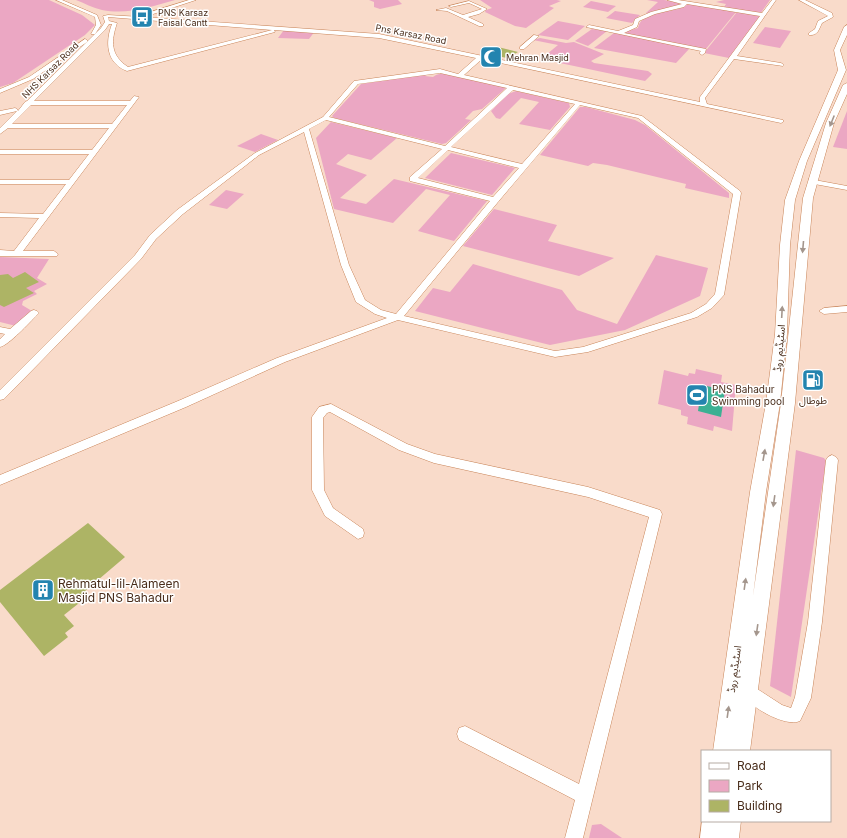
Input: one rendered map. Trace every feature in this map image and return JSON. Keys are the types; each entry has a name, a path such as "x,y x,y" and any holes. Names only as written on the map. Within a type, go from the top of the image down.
{"main road":[{"name":"اسٹیڈیم روڈ","path":"723,750 758,492 773,403 781,334 785,245 790,200 803,161 842,70 837,53 844,40 847,27"},
{"name":"اسٹیڈیم روڈ","path":"740,750 788,403 808,198 830,124 847,85"},
{"path":"711,838 713,822"},
{"path":"728,838 730,822"}],"street":[{"path":"58,0 102,17"},
{"path":"67,0 115,23 109,41 112,54 122,66 127,69 281,28"},
{"path":"136,18 194,0"},
{"path":"669,0 763,15"},
{"path":"705,6 709,0"},
{"path":"705,106 702,98 734,57 774,0"},
{"path":"801,0 830,14 831,17 822,20 818,24 817,30 811,34"},
{"path":"451,6 469,2 485,9 481,12 462,16"},
{"path":"619,33 635,26 637,20 653,13 682,6 686,3"},
{"path":"438,10 446,8 481,25"},
{"name":"Pns Karsaz Road","path":"102,17 136,18 379,36 781,121"},
{"name":"NHS Karsaz Road","path":"2,128 30,103 71,59 99,25 102,17"},
{"name":"NHS Karsaz Road","path":"2,128 22,103 103,29 102,17"},
{"path":"589,27 704,50 702,53"},
{"path":"522,48 536,36"},
{"path":"0,92 16,88 89,38"},
{"path":"461,74 481,57"},
{"path":"734,57 781,65"},
{"path":"0,396 127,268 153,237 180,212 257,154 325,118 356,82 440,71 461,74 640,117 737,193 719,295 709,306 694,315 584,350 555,354 378,312 361,302 345,265 306,129"},
{"path":"495,200 413,179 512,87"},
{"path":"17,254 134,100 22,103"},
{"path":"0,480 182,404 281,360 398,317 578,103"},
{"path":"0,113 15,110"},
{"path":"325,118 524,167"},
{"path":"2,128 114,126"},
{"path":"0,152 94,152"},
{"path":"812,181 847,188"},
{"path":"0,182 72,182"},
{"path":"0,215 46,216"},
{"path":"0,253 54,254"},
{"path":"824,311 844,308"},
{"path":"0,344 34,313"},
{"path":"0,330 13,333"},
{"path":"358,533 329,512 318,490 317,417 323,410 331,408 403,447 434,458 588,492 656,514 574,838"},
{"path":"748,691 778,712 789,716 795,716 803,698 815,622 832,460"},
{"path":"465,734 584,796"}],"green space":[{"path":"0,0 49,0 82,15 95,25 85,35 13,83 0,87"},
{"path":"76,0 175,0 139,10 121,12 102,10"},
{"path":"369,0 398,0 402,4 380,9 374,7 374,2"},
{"path":"480,0 561,1 549,6 554,8 526,28 515,26 485,12 486,10 492,8"},
{"path":"647,0 664,0 683,3 680,6 650,14 646,13 658,2"},
{"path":"724,0 770,0 760,14 709,6 724,7 726,4 716,2"},
{"path":"591,1 616,6 608,12 583,7"},
{"path":"688,4 736,12 705,50 620,33 638,28 641,21 653,14 683,7"},
{"path":"615,11 640,15 632,23 606,18"},
{"path":"737,12 760,16 729,58 704,53"},
{"path":"558,21 585,26 568,40 538,35"},
{"path":"765,27 791,31 780,48 753,43"},
{"path":"592,29 607,31 588,46 575,41"},
{"path":"284,30 315,31 309,39 278,38"},
{"path":"614,33 690,48 676,63 594,48"},
{"path":"540,38 566,43 574,42 604,54 591,61 594,63 648,71 652,74 645,81 541,59 558,45 533,40"},
{"path":"443,73 507,87 482,109 473,111 465,119 471,120 446,143 442,144 334,118 332,116 361,84 427,74 425,76 433,77"},
{"path":"516,91 569,103 570,107 550,130 519,124 539,102 521,98 500,119 496,118 491,111 508,94"},
{"path":"580,107 586,107 635,120 645,125 729,193 729,198 685,188 686,184 607,165 593,163 588,166 540,155"},
{"path":"847,111 847,149 833,147"},
{"path":"331,122 397,138 371,160 348,154 336,164 367,175 340,198 366,204 394,179 487,201 454,241 418,231 450,195 426,189 393,223 334,209 316,138"},
{"path":"261,134 278,140 255,152 237,146"},
{"path":"451,153 515,168 492,195 425,178"},
{"path":"226,190 244,194 227,209 209,205"},
{"path":"494,209 557,225 548,241 614,258 579,276 463,246"},
{"path":"656,255 708,268 700,296 625,330 550,345 415,311 433,288 450,292 473,264 562,290 577,310 617,324"},
{"path":"0,257 49,259 37,278 47,284 34,291 37,294 23,301 22,305 32,311 16,326 0,322"},
{"name":"PNS Bahadur Swimming pool","path":"696,369 722,375 721,382 736,385 732,431 714,426 713,431 687,424 688,417 681,415 681,410 658,404 664,370 688,376 689,373 695,374"},
{"path":"796,450 824,458 826,461 791,697 770,686"},
{"path":"601,824 622,838 589,838 592,825"}],"water":[{"path":"702,385 725,390 721,417 698,411"}],"building":[{"name":"Mehran Masjid","path":"498,47 518,52 507,58 488,54"},
{"path":"25,272 39,282 26,288 34,293 4,307 0,305 0,275 8,274 13,278"},
{"name":"Rehmatul-lil-Alameen Masjid PNS Bahadur","path":"88,523 125,557 85,591 88,596 64,615 74,626 65,633 68,637 44,656 0,602 0,590"}],"place":[{"name":"PNS Karsaz Faisal Cantt","path":"142,17"},
{"name":"Mehran Masjid","path":"491,57"},
{"name":"طوطال","path":"813,380"},
{"name":"PNS Bahadur Swimming pool","path":"697,395"},
{"name":"Rehmatul-lil-Alameen Masjid PNS Bahadur","path":"43,590"}]}
